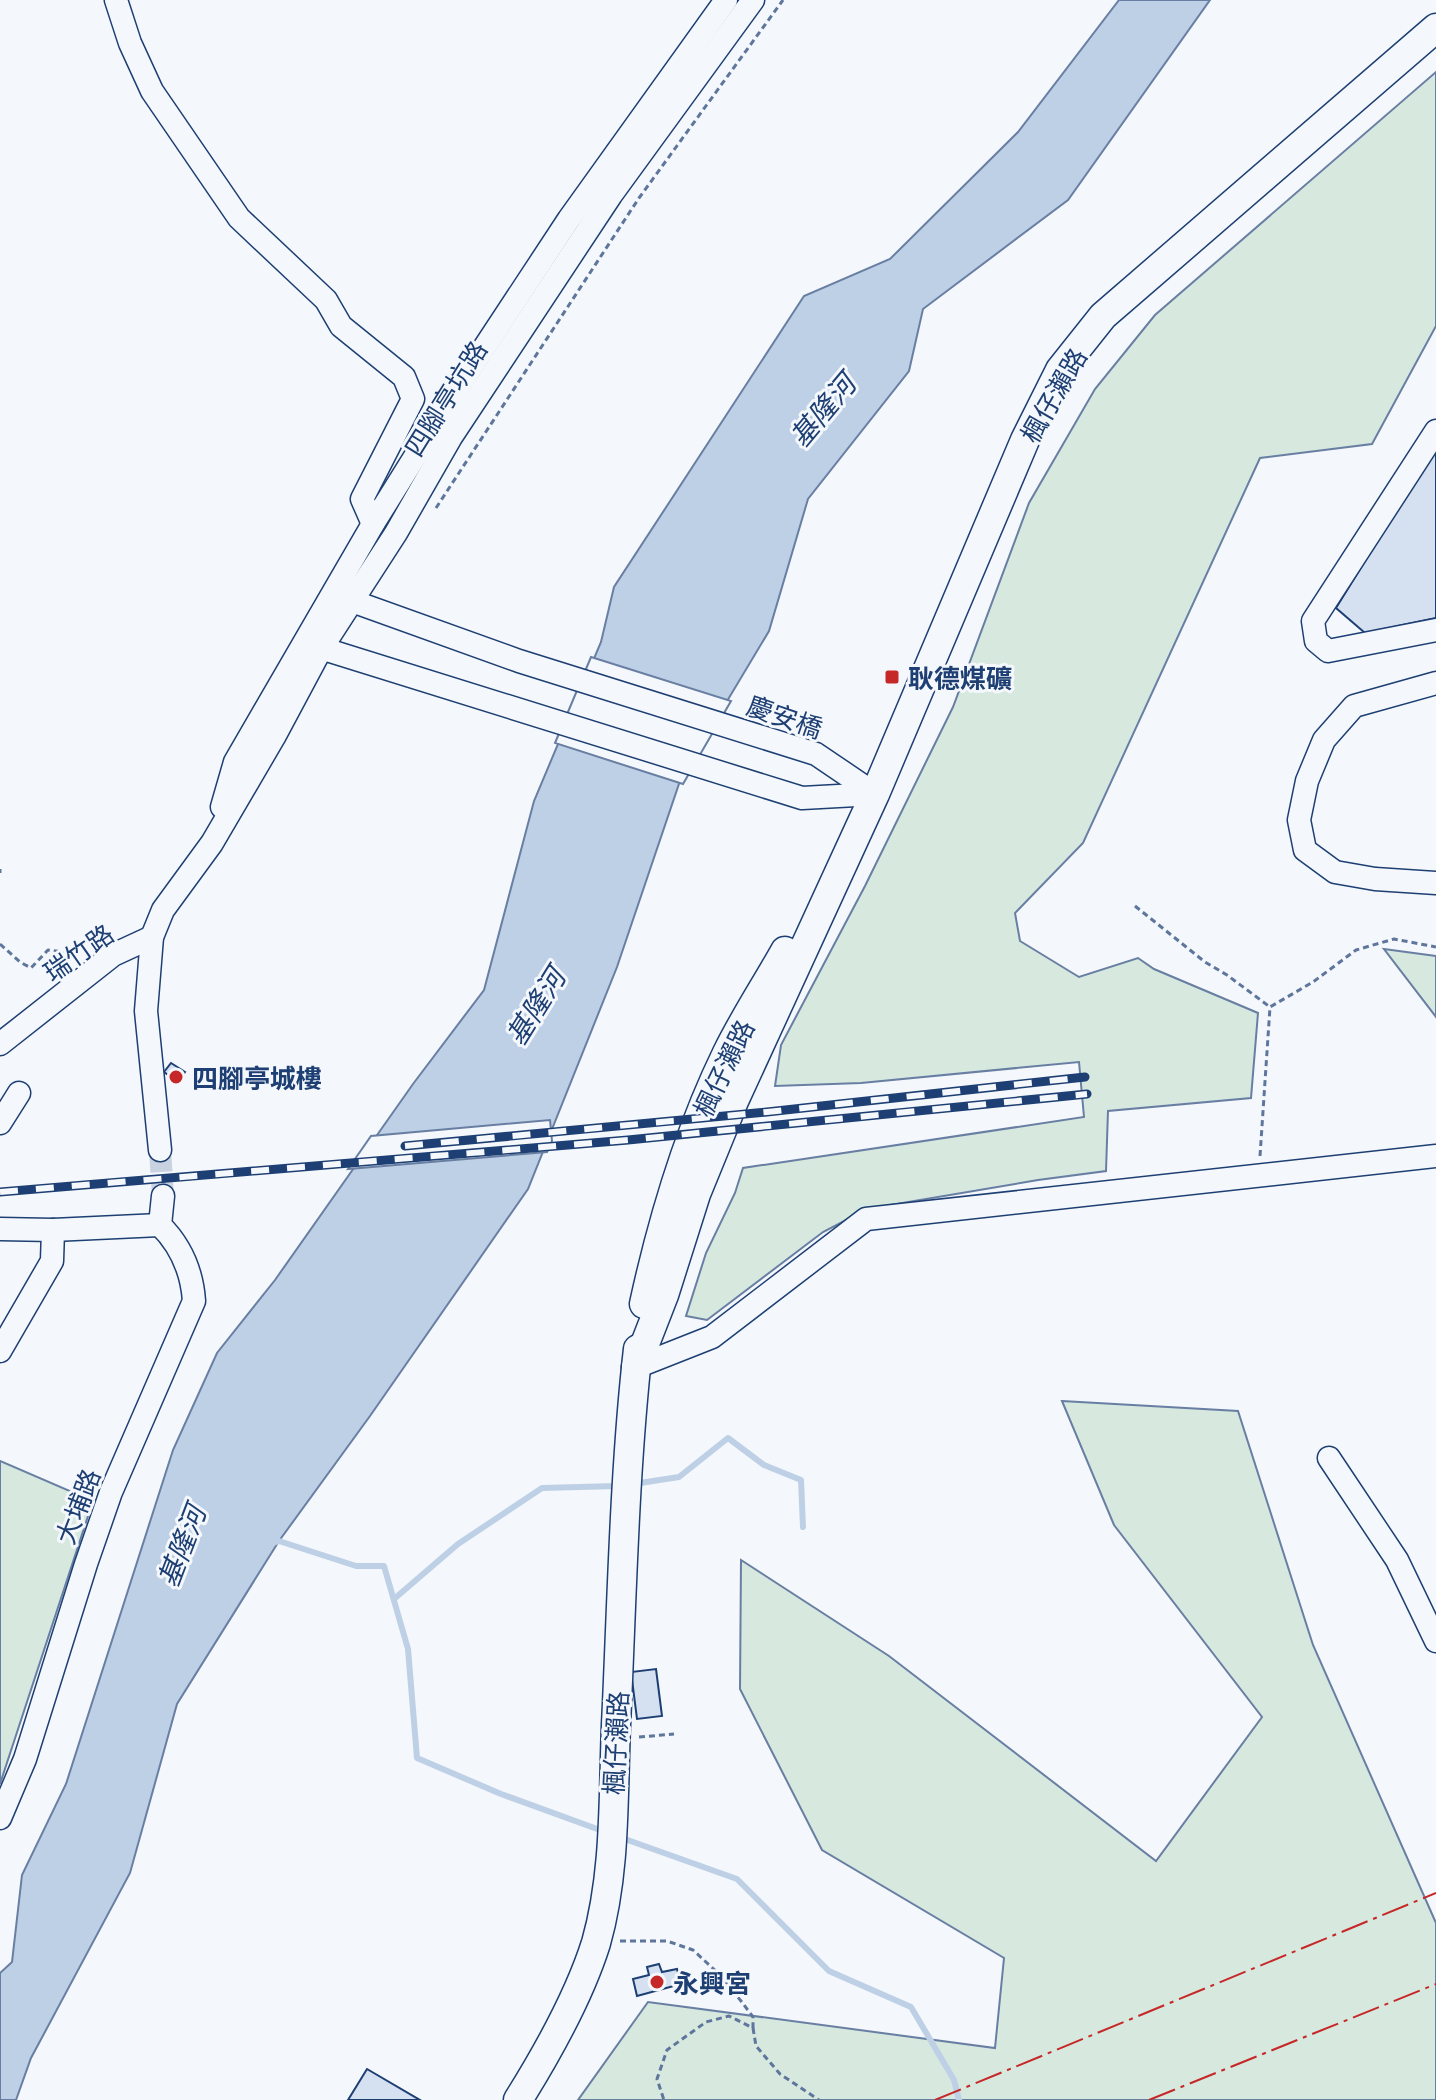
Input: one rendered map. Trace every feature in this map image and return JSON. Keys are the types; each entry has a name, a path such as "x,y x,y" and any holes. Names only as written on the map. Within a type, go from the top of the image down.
{"main road":[{"name":"楓仔瀨路","path":"518,2100 538,2068 585,1974 597,1940 610,1869 636,1367 664,1295 696,1194 734,1101 875,794 1025,440 1060,370 1103,316 1436,28"}],"street":[{"path":"116,0 130,43 152,91 239,218 326,300 341,326 404,377 413,399 362,499 373,524"},
{"name":"四腳亭坑路","path":"152,937 163,910 212,843 274,737 312,645 341,597 373,524 569,219 726,0"},
{"name":"四腳亭坑路","path":"341,597 396,533 451,437 611,195 753,0"},
{"path":"1436,431 1313,621 1316,641 1328,651 1436,630"},
{"name":"慶安橋","path":"341,597 519,661 816,754 875,794"},
{"path":"312,645 802,798 875,794"},
{"path":"1436,683 1354,706 1324,740 1307,781 1299,820 1305,850 1335,872 1375,879 1436,883"},
{"path":"152,937 146,1011 160,1150"},
{"name":"瑞竹路","path":"0,1044 113,955 152,937"},
{"path":"0,1123 19,1093"},
{"path":"636,1367 712,1337 866,1219 1436,1156"},
{"path":"0,1229 160,1225 163,1196"},
{"name":"大埔路","path":"0,1818 25,1759 111,1492 194,1301 193,1283 185,1261 172,1237 160,1225"},
{"path":"0,1351 52,1261 53,1230"},
{"path":"1329,1458 1397,1560 1436,1641"}],"path":[{"path":"431,516 639,198 783,0"},
{"path":"1135,906 1205,962 1270,1007"},
{"path":"1270,1007 1313,982 1356,950 1394,939 1436,947"},
{"path":"0,944 31,968 48,950 71,953 79,963 80,982"},
{"path":"1259,1176 1270,1007"},
{"path":"616,1739 674,1734"},
{"path":"597,1940 667,1941 693,1950 718,1973 753,2017 756,2046 780,2074 819,2100"},
{"path":"664,2100 657,2079 667,2050 706,2022 729,2016 753,2028"}],"shaded area":[{"path":"1436,72 1436,326 1372,444 1260,458 1083,843 1015,913 1020,941 1079,977 1138,958 1154,969 1258,1013 1251,1098 1108,1111 1106,1171 867,1209 823,1232 707,1320 686,1316 706,1253 735,1193 743,1168 1084,1117 1079,1062 861,1083 775,1086 781,1045 865,886 953,707 1029,503 1095,389 1155,315"},
{"path":"1384,949 1436,956 1436,1017"},
{"path":"1062,1401 1238,1411 1313,1645 1436,1923 1436,2100 578,2100 648,2002 995,2048 1004,1958 822,1850 740,1689 741,1560 889,1656 1156,1861 1262,1717 1114,1525"},
{"path":"0,1461 93,1501 0,1784"}],"water":[{"name":"基隆河","path":"1119,0 1210,0 1068,200 923,309 909,371 808,499 769,631 681,778 617,967 528,1189 279,1541 177,1704 130,1873 31,2058 16,2100 0,2100 0,1973 12,1962 22,1875 66,1784 173,1450 217,1353 275,1280 413,1084 484,990 534,801 601,642 614,587 804,296 890,259 1018,132"}],"pier":[{"path":"591,657 731,701 683,784 555,743"},
{"path":"550,1120 552,1141 547,1152 348,1169 371,1136"}],"building":[{"path":"1436,446 1436,618 1365,633 1336,608"},
{"name":"四腳亭城樓","path":"171,1063 185,1072 178,1082 164,1072"},
{"path":"656,1669 662,1716 637,1719 631,1672"},
{"name":"永興宮","path":"659,1964 662,1972 677,1969 681,1984 637,1996 633,1979 649,1975 647,1967"},
{"path":"367,2069 420,2100 348,2100"}],"waterway":[{"path":"640,1483 679,1477 728,1438 764,1465 801,1480 803,1527"},
{"path":"394,1599 458,1544 542,1488 617,1486"},
{"path":"273,1543 279,1541 356,1566 384,1566 408,1649 417,1758 501,1794 600,1830"},
{"path":"622,1838 737,1879 829,1971 911,2007 954,2080 959,2100"}],"tunnel":[{"path":"160,1150 163,1196"}],"railway":[{"path":"405,1146 767,1112 1085,1077"},
{"path":"0,1192 628,1140 1087,1094"}],"power":[{"path":"935,2100 1436,1893"},
{"path":"1149,2100 1436,1984"}],"place":[{"name":"耿德煤礦","path":"892,677"},
{"name":"四腳亭城樓","path":"176,1077"},
{"name":"永興宮","path":"657,1982"}]}
